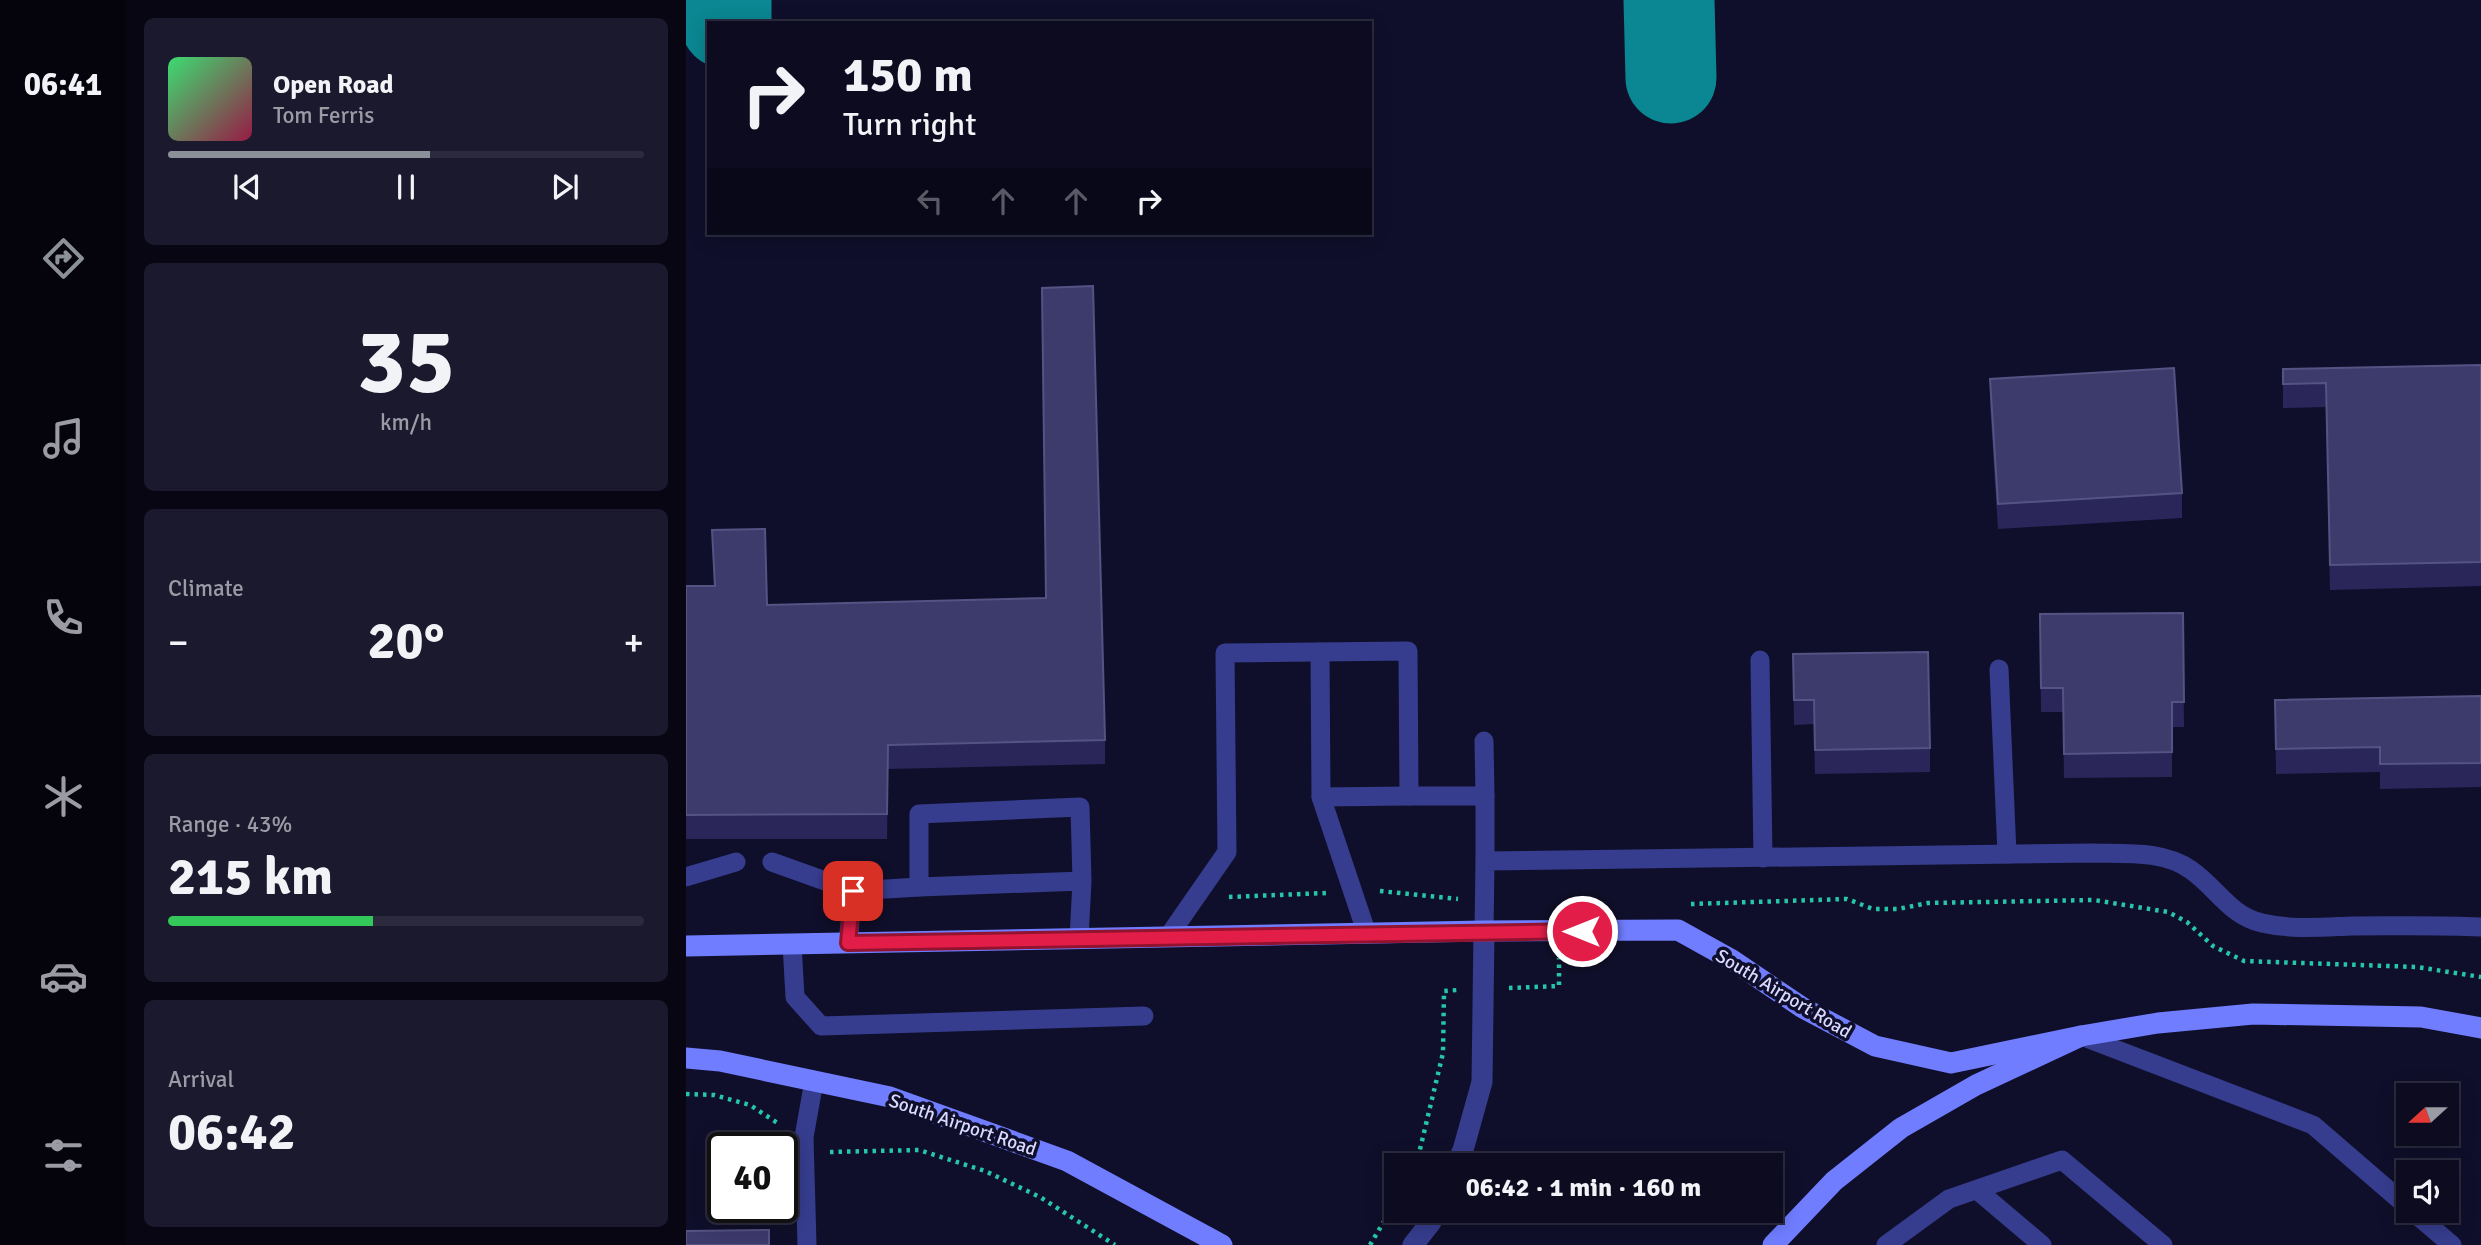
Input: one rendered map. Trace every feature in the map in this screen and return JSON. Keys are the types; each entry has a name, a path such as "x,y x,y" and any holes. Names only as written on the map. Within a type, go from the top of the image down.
{"street":[{"name":"South Airport Road","path":"686,946 1678,930 1732,960 1803,1008 1875,1046 1951,1063 2081,1036"},
{"path":"1462,1153 1482,1082 1485,932"},
{"path":"1773,1245 1834,1181 1901,1128 1976,1085 2081,1036 2158,1023 2253,1014 2421,1017 2481,1028"},
{"name":"South Airport Road","path":"686,1058 720,1061 890,1097 1067,1161 1222,1245"},
{"path":"1413,1245 1430,1223"}],"lane":[{"path":"1168,937 1227,852 1225,653 1408,651 1409,796"},
{"path":"1320,652 1321,797 1367,934"},
{"path":"1760,660 1763,858"},
{"path":"1999,669 2007,854"},
{"path":"1483,741 1485,932"},
{"path":"1321,797 1485,796"},
{"path":"919,887 919,814 1080,807 1082,881 1079,939"},
{"path":"1485,861 2092,853 2146,855 2164,858 2190,869 2228,906 2244,917 2263,923 2297,927 2439,925 2481,928"},
{"path":"686,877 736,862"},
{"path":"772,862 853,891 1082,881"},
{"path":"848,943 853,891"},
{"path":"792,944 795,997 821,1026 1144,1016"},
{"path":"2081,1036 2313,1125 2396,1198"},
{"path":"807,1245 804,1137 814,1081"},
{"path":"1886,1245 1949,1199 2062,1160 2163,1245"},
{"path":"1977,1190 2042,1245"},
{"path":"2426,1223 2452,1245"}],"path":[{"path":"1688,905 1847,900 1873,909 1898,909 1928,903 2094,900 2168,912 2187,922 2213,946 2244,961 2417,967 2481,977"},
{"path":"1419,1153 1443,1053 1444,991 1559,986 1558,931"},
{"path":"686,1094 714,1095 750,1105 830,1152 919,1150 985,1171 1040,1197 1115,1245"},
{"path":"1370,1245 1384,1221"}],"building":[{"path":"1093,286 1105,740 888,745 887,814 686,815 686,586 715,586 712,530 765,529 767,605 1046,598 1042,288"},
{"path":"2481,365 2481,562 2330,565 2326,383 2283,384 2283,369"},
{"path":"2174,368 2182,493 1998,504 1990,379"},
{"path":"2183,613 2184,702 2172,702 2172,752 2064,754 2063,688 2041,688 2040,614"},
{"path":"1928,652 1930,748 1815,750 1814,700 1794,700 1793,654"},
{"path":"2481,696 2481,763 2380,764 2380,747 2276,749 2275,700"},
{"path":"769,1230 769,1245 686,1245 686,1231"}],"taxiway":[{"path":"726,0 726,21"},
{"path":"1669,0 1671,78"}],"route":[{"path":"853,891 848,943 1582,931"}]}
